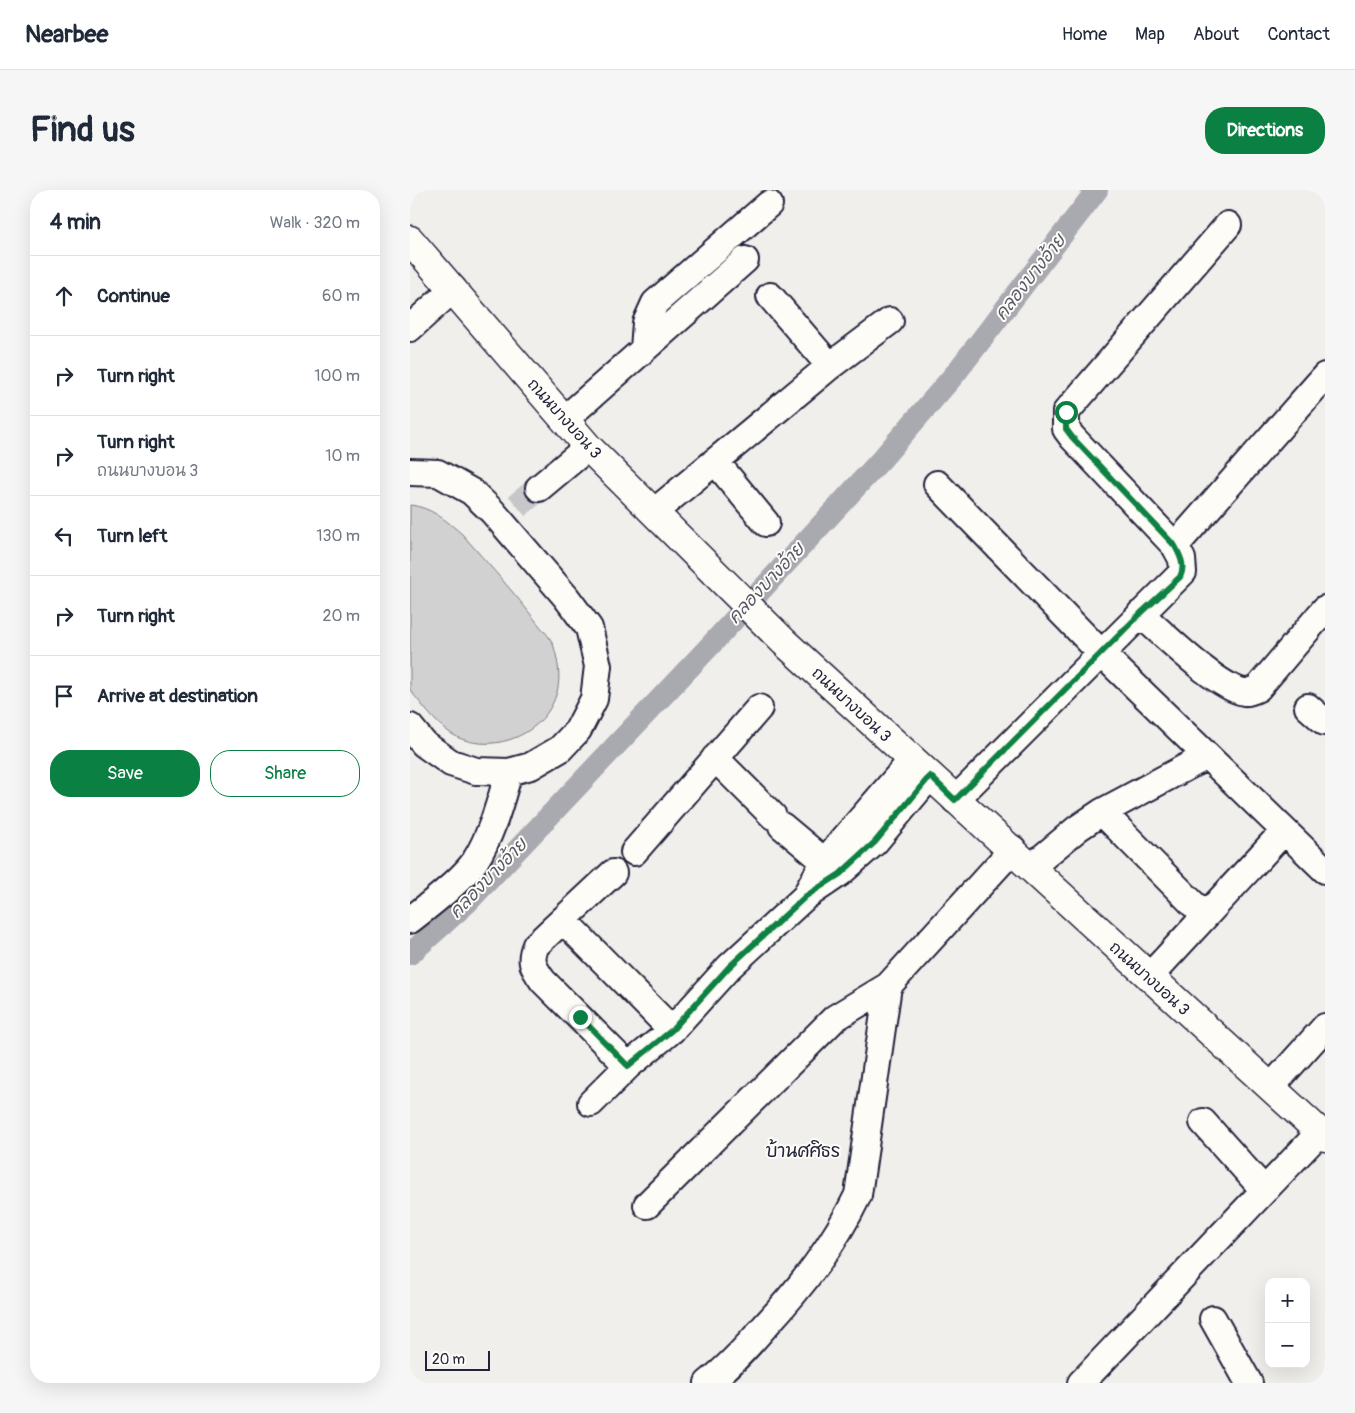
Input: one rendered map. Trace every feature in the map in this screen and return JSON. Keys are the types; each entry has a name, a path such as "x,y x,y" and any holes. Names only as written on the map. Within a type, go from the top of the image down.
{"main road":[{"name":"ถนนบางบอน 3","path":"410,240 588,446 784,642 1322,1134"}],"street":[{"path":"644,349 646,323 656,303 769,204"},
{"path":"955,800 1183,572 1182,559 1175,546 1066,429 1066,412 1228,225"},
{"path":"565,419 745,260"},
{"path":"410,328 452,289"},
{"path":"770,296 830,366"},
{"path":"654,512 830,366 890,321"},
{"path":"1175,546 1325,376"},
{"path":"539,488 588,446"},
{"path":"715,461 766,523"},
{"path":"410,472 438,474 509,513 589,628 598,666 594,699 578,730 560,749 532,766 509,772 476,771 450,763 424,744 410,727"},
{"path":"937,484 1101,653 1325,870"},
{"path":"1140,614 1214,676 1234,689 1246,692 1258,688 1325,609"},
{"path":"634,852 759,708"},
{"path":"647,1205 835,1018 888,986 1022,858 1078,828 1102,812 1207,756"},
{"path":"716,758 778,821 832,868"},
{"path":"591,1103 628,1066 672,1030 729,967 806,896 832,868 875,842 921,768"},
{"path":"410,920 431,905 474,862 492,827 509,772"},
{"path":"1102,812 1205,916"},
{"path":"1149,977 1284,831"},
{"path":"613,873 536,944 531,956 532,965 543,981 628,1066"},
{"path":"562,920 672,1030"},
{"path":"708,1383 728,1368 795,1293 845,1222 858,1195 888,986"},
{"path":"1271,1087 1325,1027"},
{"path":"1203,1122 1264,1190"},
{"path":"1081,1383 1264,1190 1322,1134"},
{"path":"1213,1319 1250,1383"}],"shaded area":[{"path":"410,505 432,512 462,534 548,635 553,644 557,658 559,680 557,692 551,706 542,719 531,729 518,736 504,741 489,743 459,738 444,729 410,690"}],"waterway":[{"name":"คลองบางอ้าย","path":"410,954 468,902 708,648 880,461 955,374 1097,190"}],"tunnel":[{"path":"517,506 539,488"}],"district":[{"name":"บ้านศศิธร","path":"803,1151"}],"route":[{"path":"580,1017 628,1066 672,1030 729,967 806,896 840,874 875,842 930,776 955,800 1140,614 1180,577 1183,572 1182,559 1175,546 1072,437 1066,429 1066,412"}]}
